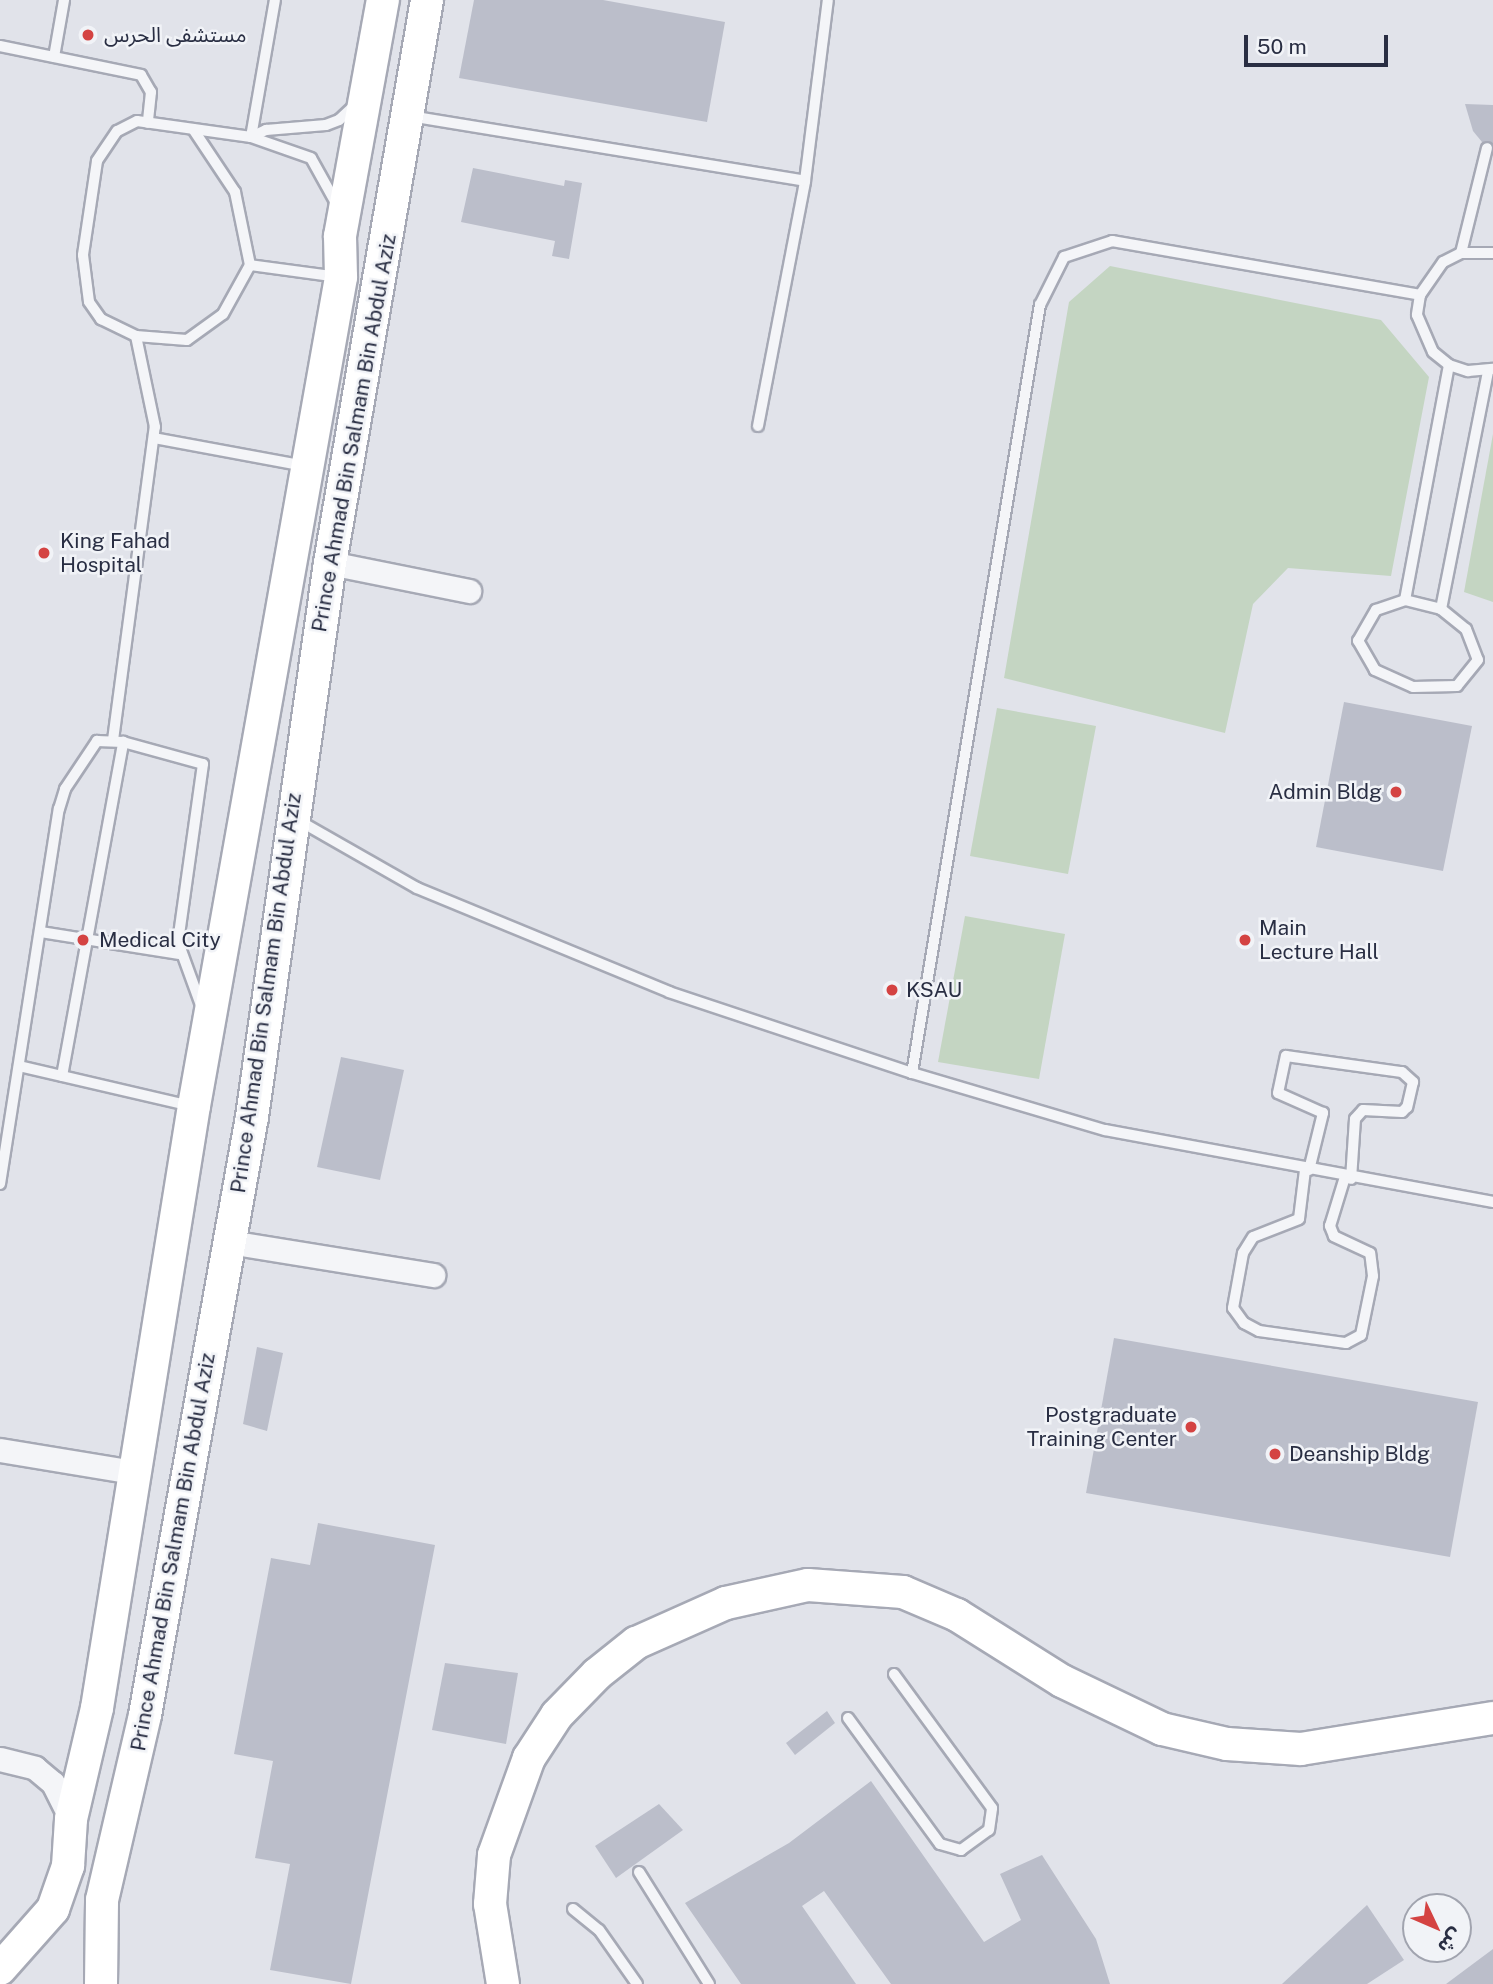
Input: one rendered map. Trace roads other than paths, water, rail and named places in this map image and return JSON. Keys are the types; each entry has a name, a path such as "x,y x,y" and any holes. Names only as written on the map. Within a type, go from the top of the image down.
{"main road":[{"name":"Prince Ahmad Bin Salmam Bin Abdul Aziz","path":"0,1969 53,1909 68,1866 71,1818 95,1721 194,1107 305,466 341,277 340,236 383,0"},
{"name":"Prince Ahmad Bin Salmam Bin Abdul Aziz","path":"101,1984 102,1900 145,1715 252,1117 291,816 330,563 348,474 427,0"},
{"path":"305,466 348,474"},
{"path":"503,1984 490,1904 494,1855 529,1758 557,1716 607,1666 659,1630 726,1602 808,1585 903,1592 957,1615 1062,1681 1162,1729 1227,1744 1301,1749 1493,1718"}],"street":[{"path":"330,563 469,591"},
{"path":"229,1242 433,1275"},
{"path":"0,1450 134,1472"},
{"path":"0,1759 35,1768 53,1783 71,1818"}],"lane":[{"path":"54,57 64,0"},
{"path":"251,137 275,0"},
{"path":"758,426 804,181 828,0"},
{"path":"0,46 141,75 151,92 148,123"},
{"path":"251,137 266,130 299,129 339,120 368,91"},
{"path":"408,116 804,181"},
{"path":"193,129 234,192 250,265 223,314 187,340 136,336 100,319 89,302 83,255 97,160 117,131 137,121 251,137 311,158 336,199 340,236"},
{"path":"1461,253 1487,148"},
{"path":"912,1073 1040,305 1064,257 1112,241 1420,295"},
{"path":"1441,609 1491,370 1468,371 1449,365 1422,335 1420,295 1443,262 1461,253 1493,253"},
{"path":"250,265 341,277"},
{"path":"62,1076 118,741 154,438 136,336"},
{"path":"1405,600 1449,365"},
{"path":"154,438 305,466"},
{"path":"1405,600 1441,609 1466,629 1478,660 1457,686 1413,687 1375,670 1358,641 1376,611 1405,600"},
{"path":"0,1184 65,789 89,746 104,738 203,764 179,954 210,1026"},
{"path":"291,816 417,888 669,992 912,1073 1105,1130 1348,1178 1493,1202"},
{"path":"41,932 179,954"},
{"path":"1286,1056 1402,1072 1413,1082 1402,1112 1363,1110 1355,1119 1348,1178 1330,1226 1334,1236 1364,1247 1371,1259 1373,1276 1361,1335 1346,1343 1259,1331 1244,1323 1233,1308 1243,1253 1253,1237 1298,1219 1307,1170 1323,1113 1278,1093 1286,1056"},
{"path":"19,1066 194,1107"},
{"path":"848,1718 940,1844 961,1850 989,1830 992,1808 894,1674"},
{"path":"639,1872 709,1984"},
{"path":"573,1909 599,1930 637,1984"}],"place":[{"name":"مستشفى الحرس","path":"88,35"},
{"name":"King Fahad Hospital","path":"44,553"},
{"name":"Admin Bldg","path":"1396,792"},
{"name":"Medical City","path":"83,940"},
{"name":"Main Lecture Hall","path":"1245,940"},
{"name":"KSAU","path":"892,990"},
{"name":"Postgraduate Training Center","path":"1191,1427"},
{"name":"Deanship Bldg","path":"1275,1454"}]}
